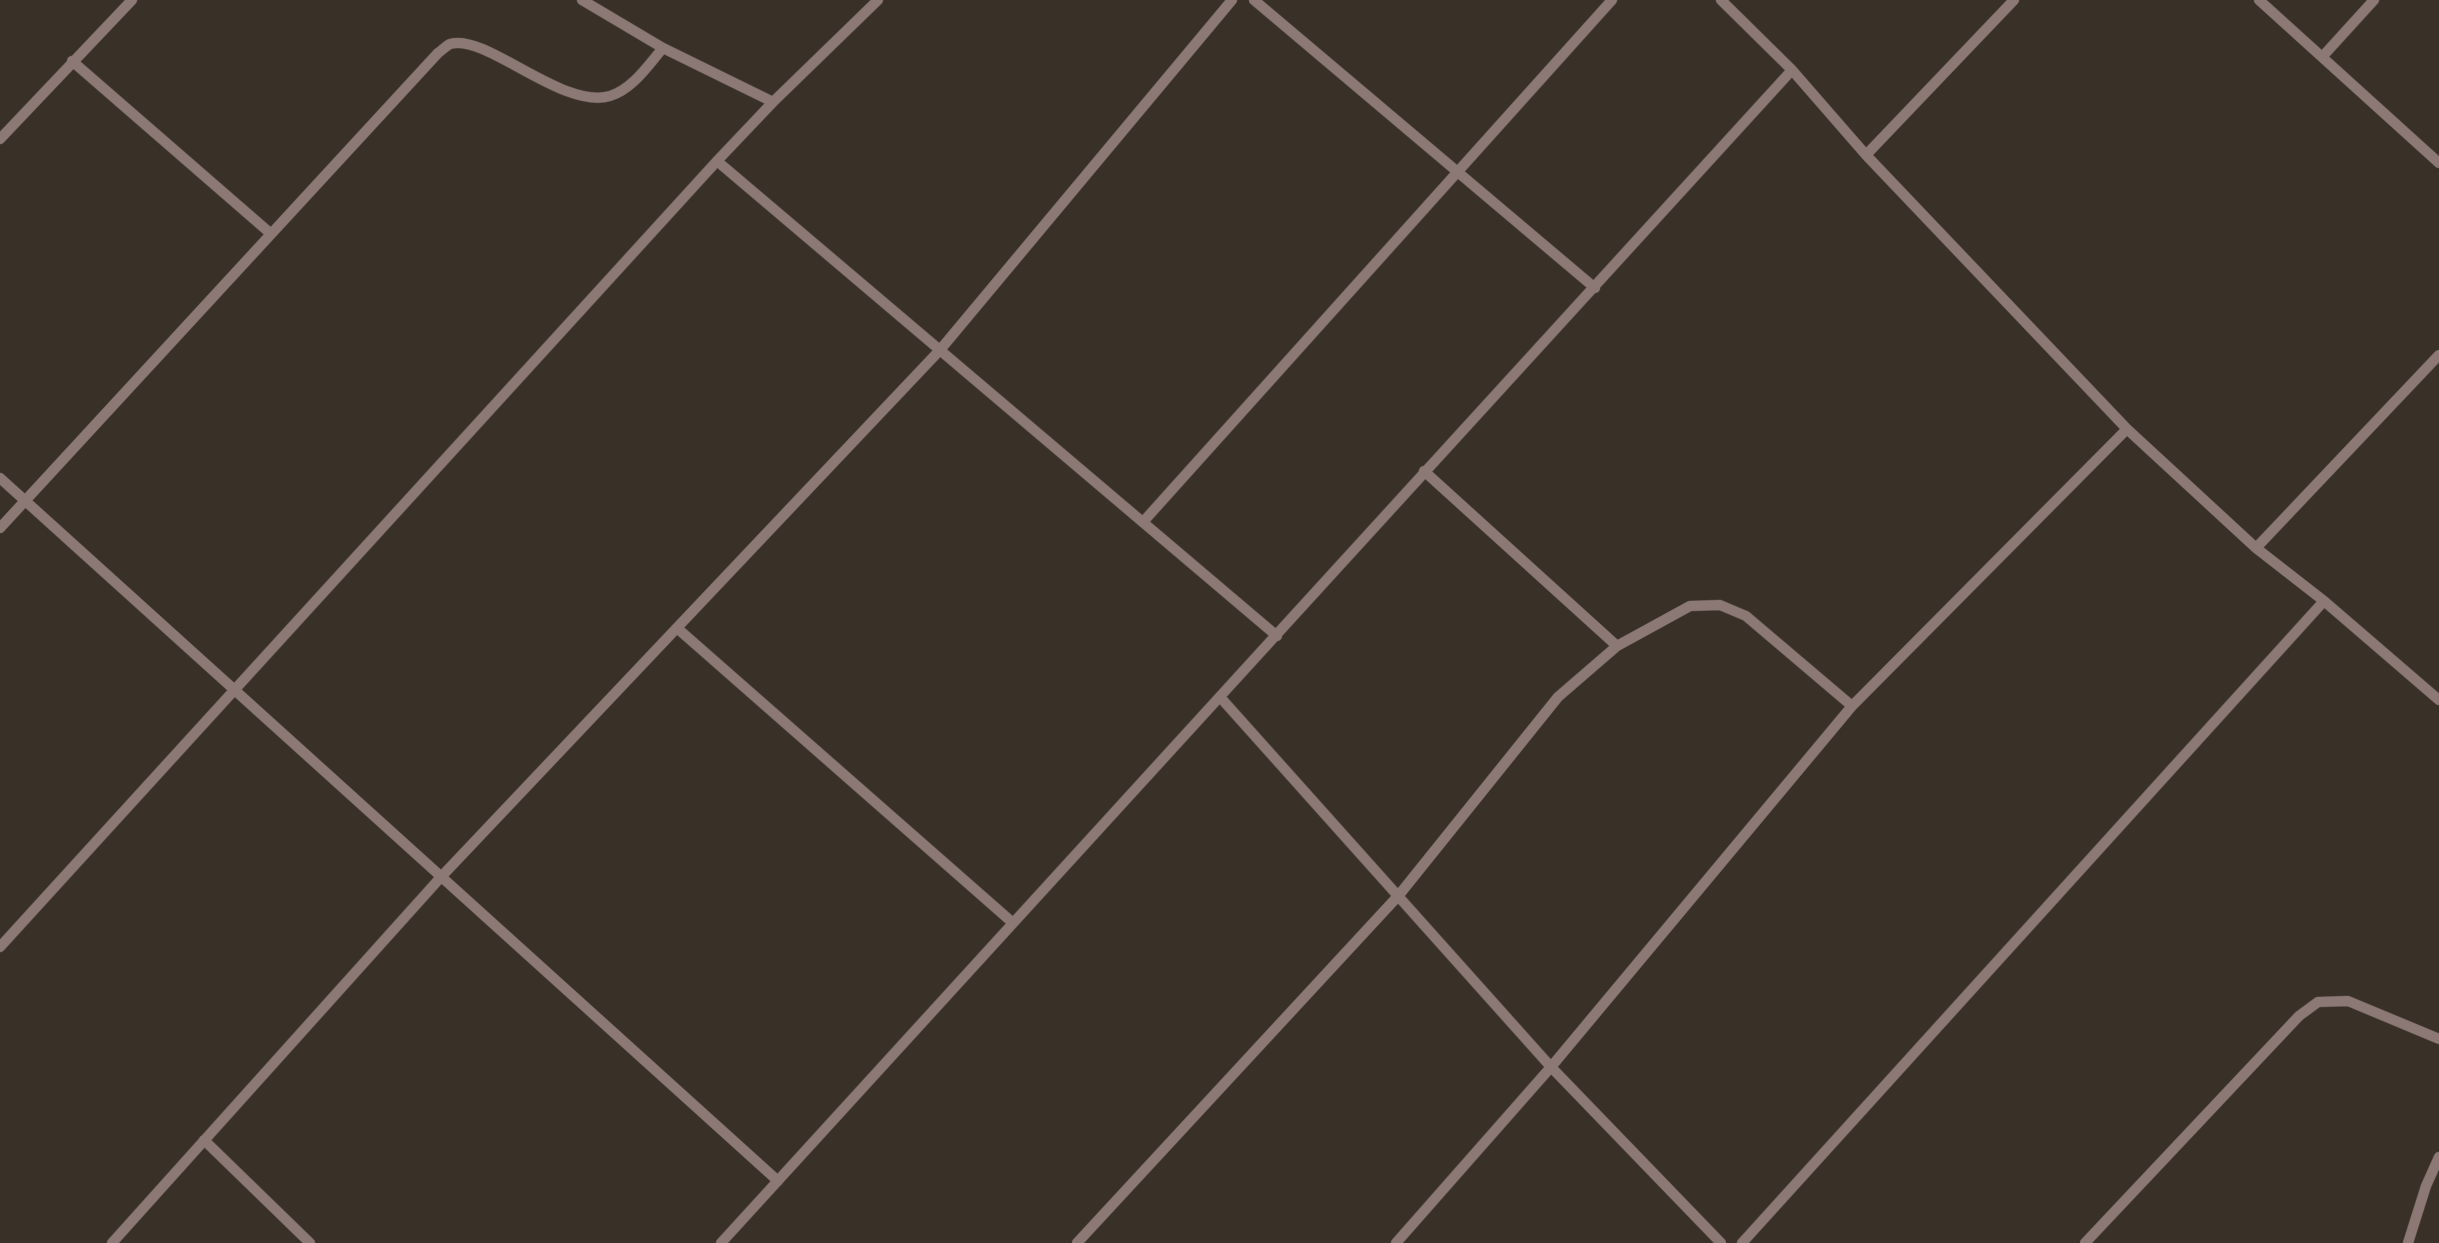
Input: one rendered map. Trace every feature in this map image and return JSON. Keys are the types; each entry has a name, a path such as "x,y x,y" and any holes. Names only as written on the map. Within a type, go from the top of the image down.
{"street":[{"path":"0,139 72,61 132,0"},
{"path":"582,0 663,48 773,102"},
{"path":"0,947 717,160 773,102 878,0"},
{"path":"112,1243 441,877 940,350 1232,0"},
{"path":"1254,0 1595,288"},
{"path":"1143,522 1612,0"},
{"path":"1721,0 1792,70 1866,155 2127,429 2256,548 2324,601 2439,700"},
{"path":"1866,155 2014,0"},
{"path":"2259,0 2439,163"},
{"path":"2323,56 2374,0"},
{"path":"0,528 270,233 438,54 450,44 470,45 578,96 610,96 634,81 663,48"},
{"path":"72,61 270,233"},
{"path":"721,1243 1277,636 1424,471 1595,288 1792,70"},
{"path":"717,160 1277,636"},
{"path":"2256,548 2439,354"},
{"path":"1396,1243 1551,1067 1852,706 2127,429"},
{"path":"1424,471 1617,646"},
{"path":"0,478 778,1181"},
{"path":"1742,1243 2324,601"},
{"path":"1077,1243 1399,895 1558,697 1617,646 1690,606 1720,605 1746,616 1852,706"},
{"path":"677,628 1014,923"},
{"path":"1220,697 1551,1067 1720,1243"},
{"path":"2085,1243 2299,1016 2318,1002 2348,1001 2439,1039"},
{"path":"204,1140 310,1243"},
{"path":"2408,1243 2426,1186 2439,1157"}]}
